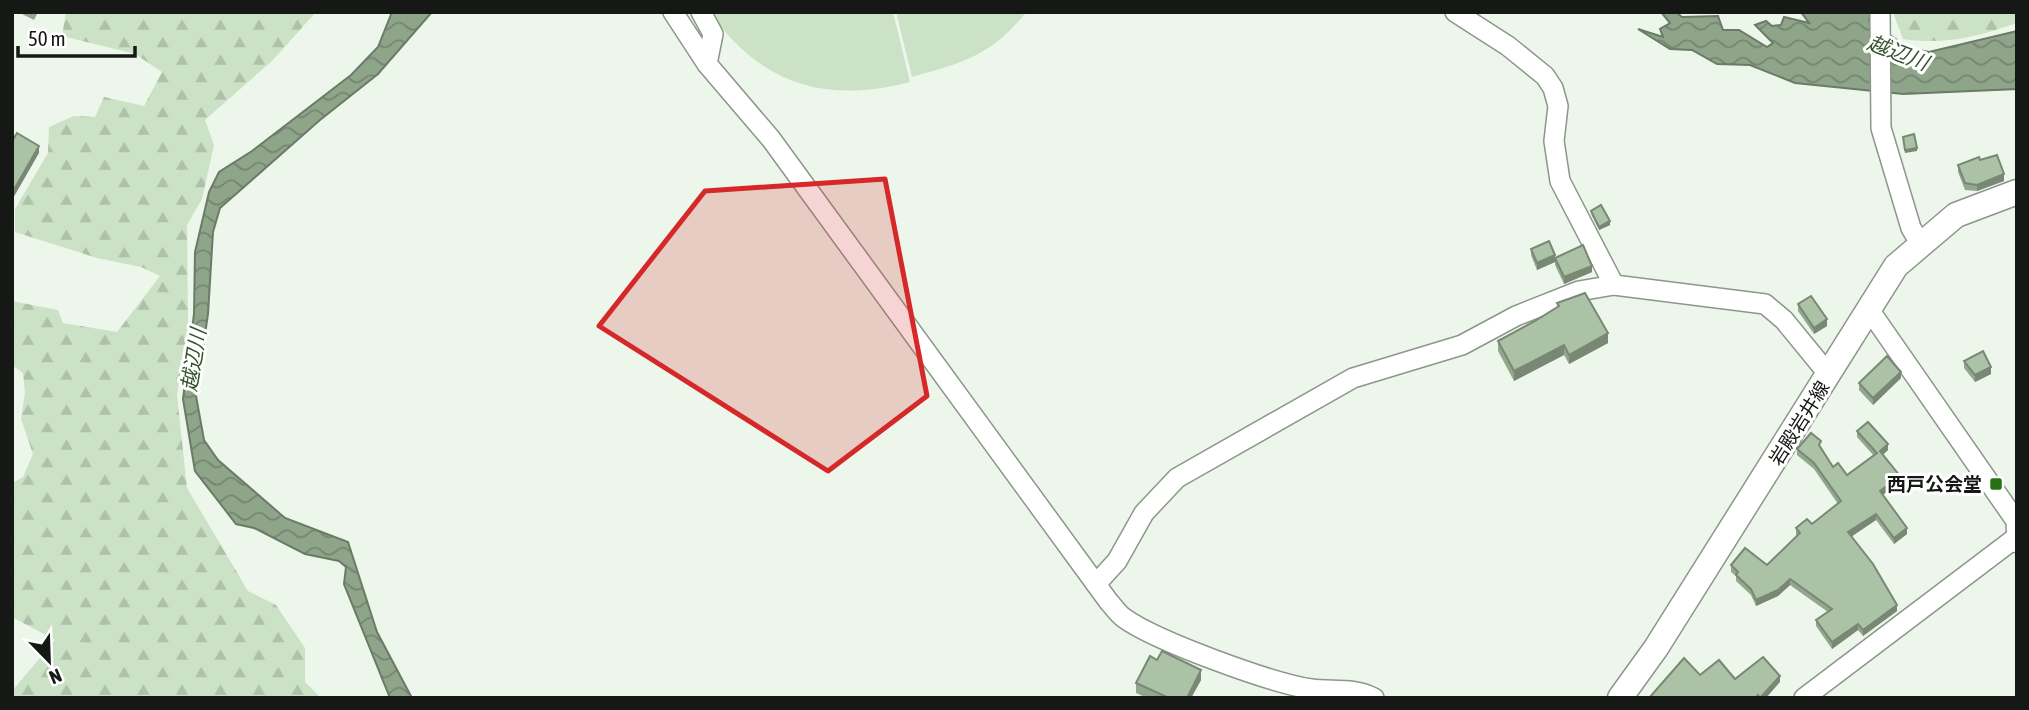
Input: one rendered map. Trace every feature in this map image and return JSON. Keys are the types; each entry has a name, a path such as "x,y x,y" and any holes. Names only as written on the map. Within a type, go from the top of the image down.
{"main road":[{"name":"岩殿岩井線","path":"1620,698 1656,648 1896,267 1920,243 1956,215 2017,192"}],"street":[{"path":"673,12 707,64 771,139 1096,584 1124,618 1167,640 1310,689 1357,689 1374,698"},
{"path":"701,12 713,34 707,64"},
{"path":"1455,12 1508,46 1545,76 1553,88 1558,106 1554,141 1560,181 1614,285"},
{"path":"1880,12 1881,128 1911,228 1920,243"},
{"path":"1096,584 1117,561 1144,513 1177,478 1353,378 1462,345 1516,316 1579,291 1614,285 1765,304 1784,320 1829,375"},
{"path":"1804,698 2015,541 2016,521 1868,308"}],"highlighted area":[{"path":"885,179 927,396 828,471 599,326 705,191"}],"green space":[{"path":"66,12 316,12 273,60 205,120 214,145 202,199 187,225 188,325 177,395 187,488 248,591 276,605 305,648 305,682 321,698 12,698 12,691 55,640 12,617 12,483 23,477 33,454 21,419 25,393 23,373 12,365 12,301 58,310 63,323 117,332 160,276 141,267 97,258 15,232 15,209 48,153 49,127 74,116 95,117 104,97 144,106 162,72 135,54 62,36"},
{"path":"710,12 893,12 910,82 850,91 823,89 798,83 751,57"},
{"path":"896,12 1026,12 1014,27 989,48 961,62 912,77"},
{"path":"1896,12 2017,12 2017,23 1960,38 1918,41 1903,39 1894,15"}],"water":[{"name":"越辺川","path":"392,12 432,12 378,74 320,120 220,208 213,232 208,314 196,396 204,440 218,460 285,518 348,542 377,632 412,698 390,698 344,584 346,567 339,561 305,554 254,528 236,524 195,471 183,399 194,314 195,252 209,192 219,172 252,151 351,75 378,47"},
{"name":"越辺川","path":"1661,12 1676,12 1682,17 1718,16 1723,30 1739,30 1767,47 1773,43 1755,25 1766,21 1772,26 1781,25 1784,17 1809,23 1801,12 1871,12 1869,21 1909,48 1929,52 2017,31 2017,89 1903,94 1795,83 1750,65 1717,64 1692,50 1670,49 1638,29 1663,37 1660,29 1670,23"}],"building":[{"path":"17,133 39,146 12,193 12,141"},
{"path":"1914,134 1917,148 1905,150 1903,137"},
{"path":"1997,155 2004,174 1977,185 1965,183 1958,165 1979,157 1980,160"},
{"path":"1601,205 1610,221 1599,227 1591,211"},
{"path":"1549,241 1555,255 1537,263 1531,249"},
{"path":"1583,245 1592,266 1564,277 1555,258"},
{"path":"1585,293 1608,333 1569,355 1564,345 1514,371 1498,341 1559,306 1557,303"},
{"path":"1811,296 1827,319 1814,328 1798,304"},
{"path":"1983,351 1991,367 1975,375 1964,361"},
{"path":"1887,356 1901,372 1873,398 1859,383"},
{"path":"1868,422 1888,444 1880,451 1900,476 1880,491 1907,528 1894,538 1876,514 1848,532 1873,564 1897,605 1863,630 1858,624 1832,642 1816,620 1832,609 1790,579 1778,590 1756,600 1751,589 1736,575 1738,572 1731,565 1745,548 1767,565 1800,533 1796,528 1807,519 1812,524 1841,501 1814,463 1797,449 1811,433 1821,441 1819,445 1833,467 1838,463 1847,475 1877,453 1857,431"},
{"path":"1162,651 1201,670 1187,698 1169,698 1136,683 1150,656 1157,660"},
{"path":"1763,657 1780,676 1760,698 1758,695 1755,698 1649,698 1684,658 1700,675 1719,660 1735,679"}],"place":[{"name":"西戸公会堂","path":"1996,484"}]}
